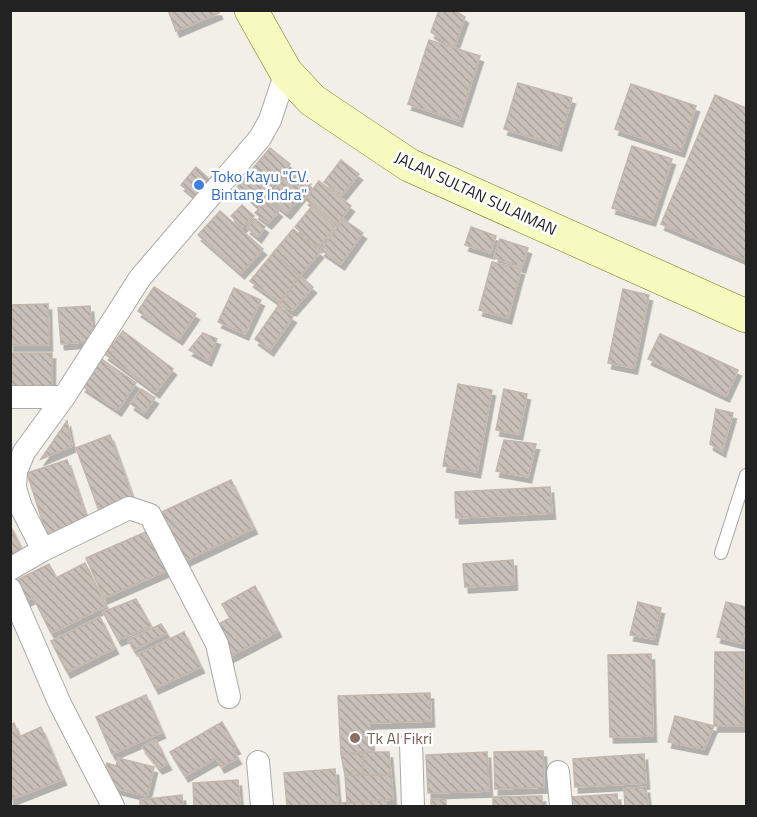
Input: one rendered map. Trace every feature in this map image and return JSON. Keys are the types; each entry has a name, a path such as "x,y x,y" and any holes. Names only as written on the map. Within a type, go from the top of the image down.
{"main road":[{"name":"JALAN SULTAN SULAIMAN","path":"251,10 285,72 312,100 409,165 747,316"}],"street":[{"path":"43,550 21,507 15,488 16,471 24,452 64,397 140,278 260,138 270,120 285,72"},
{"path":"10,397 64,397"},
{"path":"10,569 43,550 129,508 150,515 216,644 229,697"},
{"path":"10,588 60,704 113,807"},
{"path":"411,743 413,807"},
{"path":"258,762 262,807"},
{"path":"558,772 561,807"}],"lane":[{"path":"721,553 747,475"}],"building":[{"path":"168,10 218,10 219,13 176,31"},
{"path":"439,10 454,10 465,17 454,48 431,32"},
{"path":"429,40 480,56 459,121 408,104"},
{"path":"518,83 572,98 558,145 504,129"},
{"path":"631,84 696,106 681,151 615,129"},
{"path":"715,95 746,108 746,253 744,259 661,224"},
{"path":"632,146 672,159 652,220 612,208"},
{"path":"270,148 290,164 256,204 237,187"},
{"path":"341,160 359,174 342,195 324,182"},
{"name":"Toko Kayu \"CV. Bintang Indra\"","path":"196,167 217,186 202,203 181,185"},
{"path":"293,169 311,184 287,213 268,198"},
{"path":"319,181 351,206 337,224 305,199"},
{"path":"266,200 279,211 268,223 255,213"},
{"path":"242,205 254,216 242,227 231,216"},
{"path":"312,206 335,227 318,247 295,227"},
{"path":"220,211 263,249 241,273 198,235"},
{"path":"255,219 265,227 258,237 247,228"},
{"path":"343,219 363,233 341,264 321,250"},
{"path":"471,227 496,236 491,253 465,245"},
{"path":"293,229 320,252 300,276 273,253"},
{"path":"500,239 528,248 522,267 494,258"},
{"path":"273,253 300,276 279,302 250,281"},
{"path":"492,262 521,269 508,318 479,310"},
{"path":"300,276 313,287 293,310 278,306"},
{"path":"154,287 196,314 179,339 138,311"},
{"path":"234,288 261,300 245,334 218,322"},
{"path":"623,289 649,295 634,368 608,363"},
{"path":"48,304 49,345 10,345 10,305"},
{"path":"90,306 93,341 61,344 58,308"},
{"path":"278,306 293,317 270,350 255,339"},
{"path":"123,331 173,369 156,392 105,354"},
{"path":"203,333 217,339 208,360 189,350"},
{"path":"660,334 738,370 726,396 648,359"},
{"path":"10,353 52,353 52,391 10,391"},
{"path":"100,358 136,383 118,410 82,386"},
{"path":"458,384 492,390 477,472 443,466"},
{"path":"141,389 155,398 144,413 131,404"},
{"path":"504,389 527,394 519,434 496,430"},
{"path":"716,409 733,413 722,451 710,444"},
{"path":"67,421 72,446 41,459"},
{"path":"110,435 133,499 99,511 76,448"},
{"path":"504,440 536,444 528,477 496,471"},
{"path":"67,460 89,526 48,539 27,473"},
{"path":"231,480 254,528 178,564 155,515"},
{"path":"550,487 552,513 456,518 455,492"},
{"path":"10,525 25,556 10,562"},
{"path":"155,528 172,568 104,598 86,558"},
{"path":"513,560 514,584 465,587 463,564"},
{"path":"85,563 106,606 51,633 33,597 25,601 15,581 49,564 56,578"},
{"path":"255,586 278,631 227,658 211,628 230,618 222,604"},
{"path":"136,599 151,626 118,640 103,612"},
{"path":"638,602 661,608 654,639 630,635"},
{"path":"726,602 746,607 746,626 742,643 717,637"},
{"path":"100,617 115,648 67,672 51,641"},
{"path":"161,624 167,633 134,650 128,640"},
{"path":"184,632 201,667 155,688 138,654"},
{"path":"715,652 744,652 743,726 714,726"},
{"path":"651,654 653,736 610,737 608,655"},
{"name":"Tk Al Fikri","path":"430,693 431,721 370,723 371,752 341,754 338,696"},
{"path":"146,695 162,732 112,754 96,717"},
{"path":"675,716 714,726 704,749 668,742"},
{"path":"222,722 237,748 233,749 238,758 221,767 216,758 185,776 170,752"},
{"path":"14,723 19,737 41,727 63,779 10,800 10,725"},
{"path":"156,740 168,764 159,768 142,747"},
{"path":"543,751 544,787 495,789 494,752"},
{"path":"363,752 363,775 345,775 341,754"},
{"path":"363,752 389,752 391,775 363,775"},
{"path":"487,752 489,791 428,793 426,755"},
{"path":"644,754 646,783 575,787 573,759"},
{"path":"118,758 154,767 147,796 111,787 113,779 103,776 107,763 116,766"},
{"path":"335,769 338,804 287,806 284,773"},
{"path":"345,775 391,775 393,799 347,803"},
{"path":"238,780 240,806 194,806 193,783"},
{"path":"646,787 648,806 625,806 624,789"},
{"path":"617,794 618,806 572,806 572,797"},
{"path":"182,795 183,806 140,806 140,800"},
{"path":"542,796 542,806 493,806 493,797"},
{"path":"431,799 446,800 446,806 431,806"},
{"path":"385,800 386,806 341,806 341,803"}],"place":[{"name":"Toko Kayu \"CV. Bintang Indra\"","path":"199,185"},
{"name":"Tk Al Fikri","path":"355,738"}]}
